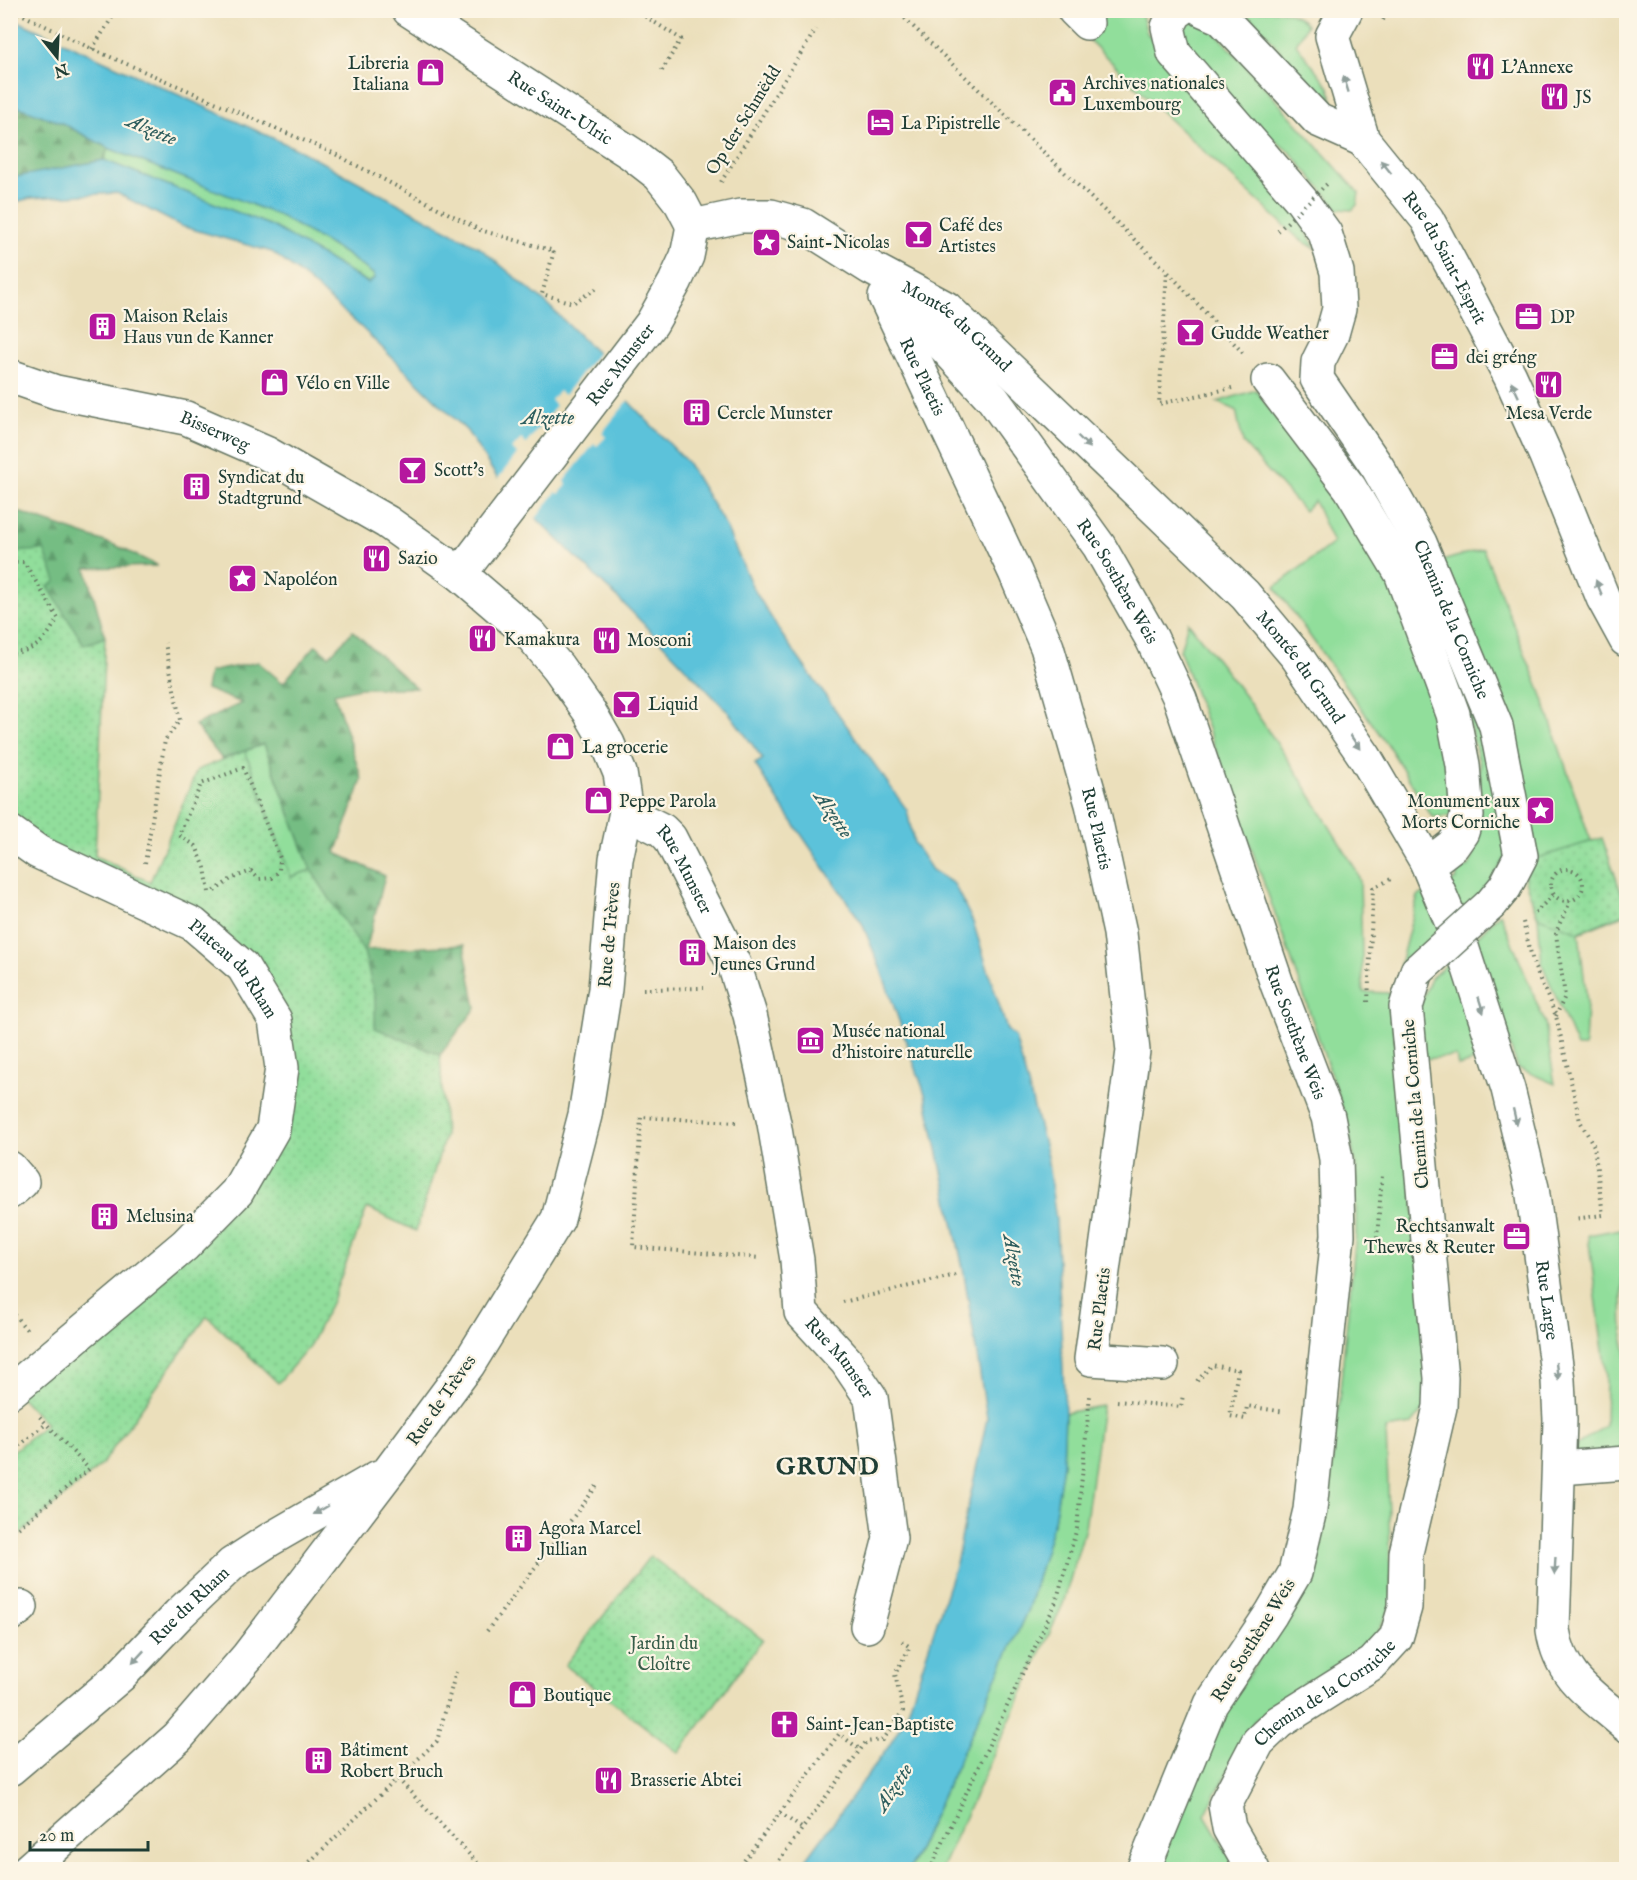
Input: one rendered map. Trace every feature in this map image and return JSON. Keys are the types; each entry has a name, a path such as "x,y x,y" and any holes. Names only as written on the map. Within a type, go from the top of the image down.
{"street":[{"name":"Rue Saint-Ulric","path":"409,10 632,154 659,175 681,203 693,226"},
{"name":"Chemin de la Corniche","path":"1180,10 1176,12 1168,27 1174,53 1301,200 1325,233 1337,272 1339,309 1332,334 1318,362 1317,379 1378,468 1420,543 1496,726 1521,856 1505,887 1491,904 1417,971 1406,1007 1441,1378 1440,1407 1406,1553 1406,1607 1396,1638 1373,1663 1279,1722 1258,1742 1226,1805 1229,1828 1253,1869"},
{"path":"1203,10 1221,18 1318,120 1363,140"},
{"name":"Rue du Saint-Esprit","path":"1346,10 1332,36 1363,140 1427,219 1470,300 1546,456 1604,598 1626,640"},
{"name":"Montée du Grund","path":"693,226 740,216 771,216 803,225 872,268 945,308 1245,595 1297,657 1359,748 1426,861"},
{"name":"Rue Munster","path":"460,574 652,323 687,256 693,226"},
{"name":"Rue Plaetis","path":"872,268 1015,572 1047,647 1092,804 1120,933 1133,1051 1091,1359 1162,1364"},
{"name":"Rue Sosthène Weis","path":"872,268 993,399 1099,546 1152,639 1180,699 1277,984 1328,1117 1336,1159 1338,1235 1311,1510 1295,1573 1212,1704 1143,1869"},
{"name":"Bisserweg","path":"10,376 56,392 186,418 266,453 387,522 460,574"},
{"path":"1269,380 1350,488 1401,573 1453,714 1463,765 1467,816 1462,832 1453,845 1440,855 1426,861"},
{"path":"460,574 531,635 570,685 608,744 620,772 626,812"},
{"name":"Rue Munster","path":"626,812 662,830 670,838 734,964 750,1015 774,1123 797,1260 801,1312 846,1361 871,1398 890,1538 867,1626"},
{"name":"Rue de Trèves","path":"28,1869 178,1737 248,1656 468,1365 558,1219 585,1114 605,989 616,859 626,812"},
{"name":"Plateau du Rham","path":"10,832 38,852 193,924 243,967 275,1020 282,1068 273,1129 237,1192 185,1245 12,1390"},
{"name":"Rue Large","path":"1426,861 1463,950 1500,1060 1532,1188 1558,1380 1560,1468 1552,1630 1555,1648 1572,1678 1626,1725"},
{"path":"10,1168 22,1182 10,1192"},
{"path":"1560,1468 1626,1463"},
{"name":"Rue du Rham","path":"10,1769 120,1676 179,1614 232,1564 390,1470"}],"path":[{"path":"13,10 92,49 333,153 480,230 554,251 542,294 573,303 599,287"},
{"path":"92,49 117,10"},
{"path":"635,10 681,39 660,74"},
{"path":"896,10 1167,271 1269,380"},
{"name":"Op der Schmëdd","path":"693,226 816,29"},
{"path":"1278,231 1329,182"},
{"path":"1167,271 1159,404 1269,380"},
{"path":"10,562 24,562 58,618 46,639 25,652 10,653"},
{"path":"138,899 165,740 180,720 165,643"},
{"path":"243,768 280,858 279,871 272,878 259,879 251,871 231,879 210,895 206,868 195,846 179,835 201,784 243,768"},
{"path":"1387,869 1393,878"},
{"path":"1556,1016 1565,996 1556,934 1570,901 1579,895 1583,885 1575,872 1565,869 1555,874 1551,884 1554,894 1561,900 1570,901"},
{"path":"1536,912 1554,894"},
{"path":"1522,918 1534,966 1556,1016 1580,1121 1594,1146 1603,1215 1537,1224"},
{"path":"648,989 689,988"},
{"path":"774,1123 641,1117 633,1247 797,1260"},
{"path":"801,1312 956,1275"},
{"path":"930,1869 1056,1602 1077,1528 1090,1398 1091,1359"},
{"path":"1238,1370 1230,1416 1245,1419 1247,1406 1286,1413"},
{"path":"10,1453 46,1424 89,1469 12,1533 10,1530"},
{"path":"488,1631 599,1484"},
{"path":"302,1869 437,1741 456,1672"},
{"path":"772,1869 866,1742 882,1740 903,1711 895,1674"},
{"path":"737,1869 839,1734 861,1750"},
{"path":"398,1779 484,1869"},
{"path":"780,1812 802,1829"}],"green space":[{"path":"1104,11 1144,11 1142,15 1147,33 1192,90 1292,207 1316,249 1298,238 1166,116 1083,34 1103,15"},
{"path":"1248,11 1288,12 1307,25 1296,44 1329,87 1334,108 1327,111 1266,33 1250,18"},
{"path":"1194,19 1208,24 1359,193 1357,205 1352,210 1338,209 1291,153 1247,119 1182,44 1184,22"},
{"path":"10,104 62,123 108,148 104,160 11,178"},
{"path":"108,148 278,215 344,253 373,274 375,278 369,283 272,226 104,160"},
{"path":"1256,390 1389,579 1440,717 1454,816 1432,817 1391,750 1275,587 1333,543 1314,501 1304,511 1243,443 1236,410 1217,402"},
{"path":"10,509 117,546 158,566 86,568 105,637 84,645 47,587 44,551 11,552"},
{"path":"1483,549 1542,696 1588,833 1623,915 1579,933 1587,1002 1585,1047 1577,1047 1542,964 1538,917 1442,561"},
{"path":"44,550 56,581 48,587 84,645 105,637 95,856 150,882 197,770 245,751 291,877 311,870 364,952 375,998 375,1028 440,1055 445,1136 416,1231 367,1208 331,1303 309,1347 278,1383 207,1316 101,1465 11,1542 11,1453 46,1424 13,1389 237,1192 282,1068 243,967 11,832 11,552"},
{"path":"1188,622 1244,695 1297,773 1355,868 1360,881 1363,992 1389,993 1410,1161 1431,1400 1411,1425 1386,1429 1392,1605 1368,1649 1254,1721 1205,1815 1237,1869 1157,1870 1179,1814 1231,1701 1311,1580 1328,1508 1356,1234 1356,1168 1347,1122 1295,969 1180,651"},
{"path":"353,631 416,688 359,688 334,694 362,780 336,853 385,876 366,950 464,945 476,1008 440,1055 375,1028 375,998 364,952 311,870 264,744 222,759 195,725 242,703 206,689 209,672 258,662 283,683 316,645 329,656"},
{"path":"1476,708 1509,852 1482,896 1400,964 1418,896 1457,879 1456,873 1469,866 1479,839 1480,765 1467,716 1470,710"},
{"path":"264,744 311,870 291,877 245,751"},
{"path":"1602,838 1626,906 1626,913 1579,932 1538,917 1524,878 1534,859"},
{"path":"1500,913 1545,1023 1555,1084 1518,1068 1473,941"},
{"path":"1453,959 1485,1058 1458,1066 1456,1056 1424,1059 1419,1008 1431,978"},
{"path":"1621,1229 1623,1341 1626,1353 1626,1452 1571,1456 1571,1449 1605,1426 1606,1374 1588,1235"},
{"path":"1102,1406 1085,1528 1063,1604 941,1869 909,1870 1028,1609 1054,1521 1063,1464 1065,1413"},
{"name":"Jardin du Cloître","path":"650,1556 763,1639 679,1753 565,1665"}],"water":[{"name":"Alzette","path":"11,18 301,151 479,247 547,304 597,353 628,401 687,462 725,525 753,588 782,635 907,810 914,843 932,870 954,884 973,922 1007,1030 1015,1037 1047,1156 1056,1220 1065,1413 1063,1464 1054,1521 1028,1609 909,1869 799,1869 889,1746 908,1711 956,1563 987,1418 963,1268 925,1094 862,923 755,764 763,759 730,714 632,612 498,479 467,431 362,328 303,276 272,252 181,226 117,193 31,198 11,203 10,178 104,160 272,226 368,283 375,278 373,274 344,253 278,215 108,148 62,123 11,104"}],"pier":[{"path":"599,351 630,398 602,433 606,437 597,446 594,444 564,481 567,485 559,494 556,492 534,521 496,481 517,454 512,449 521,439 526,444 556,406 551,400 559,391 564,395"}],"place":[{"name":"L'Annexe","path":"1480,67"},
{"name":"Libreria Italiana","path":"430,73"},
{"name":"Archives nationales Luxembourg","path":"1062,93"},
{"name":"JS","path":"1554,97"},
{"name":"La Pipistrelle","path":"880,123"},
{"name":"Café des Artistes","path":"918,235"},
{"name":"Saint-Nicolas","path":"766,242"},
{"name":"DP","path":"1529,317"},
{"name":"Maison Relais Haus vun de Kanner","path":"102,326"},
{"name":"Gudde Weather","path":"1190,333"},
{"name":"dei gréng","path":"1445,357"},
{"name":"Vélo en Ville","path":"275,383"},
{"name":"Mesa Verde","path":"1549,384"},
{"name":"Cercle Munster","path":"696,413"},
{"name":"Scott's","path":"413,470"},
{"name":"Syndicat du Stadtgrund","path":"197,487"},
{"name":"Sazio","path":"377,558"},
{"name":"Napoléon","path":"242,579"},
{"name":"Kamakura","path":"483,639"},
{"name":"Mosconi","path":"606,640"},
{"name":"Liquid","path":"627,704"},
{"name":"La grocerie","path":"561,747"},
{"name":"Peppe Parola","path":"598,801"},
{"name":"Monument aux Morts Corniche","path":"1541,811"},
{"name":"Maison des Jeunes Grund","path":"692,953"},
{"name":"Musée national d'histoire naturelle","path":"811,1041"},
{"name":"Melusina","path":"105,1216"},
{"name":"Rechtsanwalt Thewes & Reuter","path":"1516,1236"},
{"name":"Agora Marcel Jullian","path":"518,1538"},
{"name":"Boutique","path":"522,1695"},
{"name":"Saint-Jean-Baptiste","path":"785,1724"},
{"name":"Bâtiment Robert Bruch","path":"319,1760"},
{"name":"Brasserie Abtei","path":"609,1780"}],"district":[{"name":"GRUND","path":"828,1466"}]}
